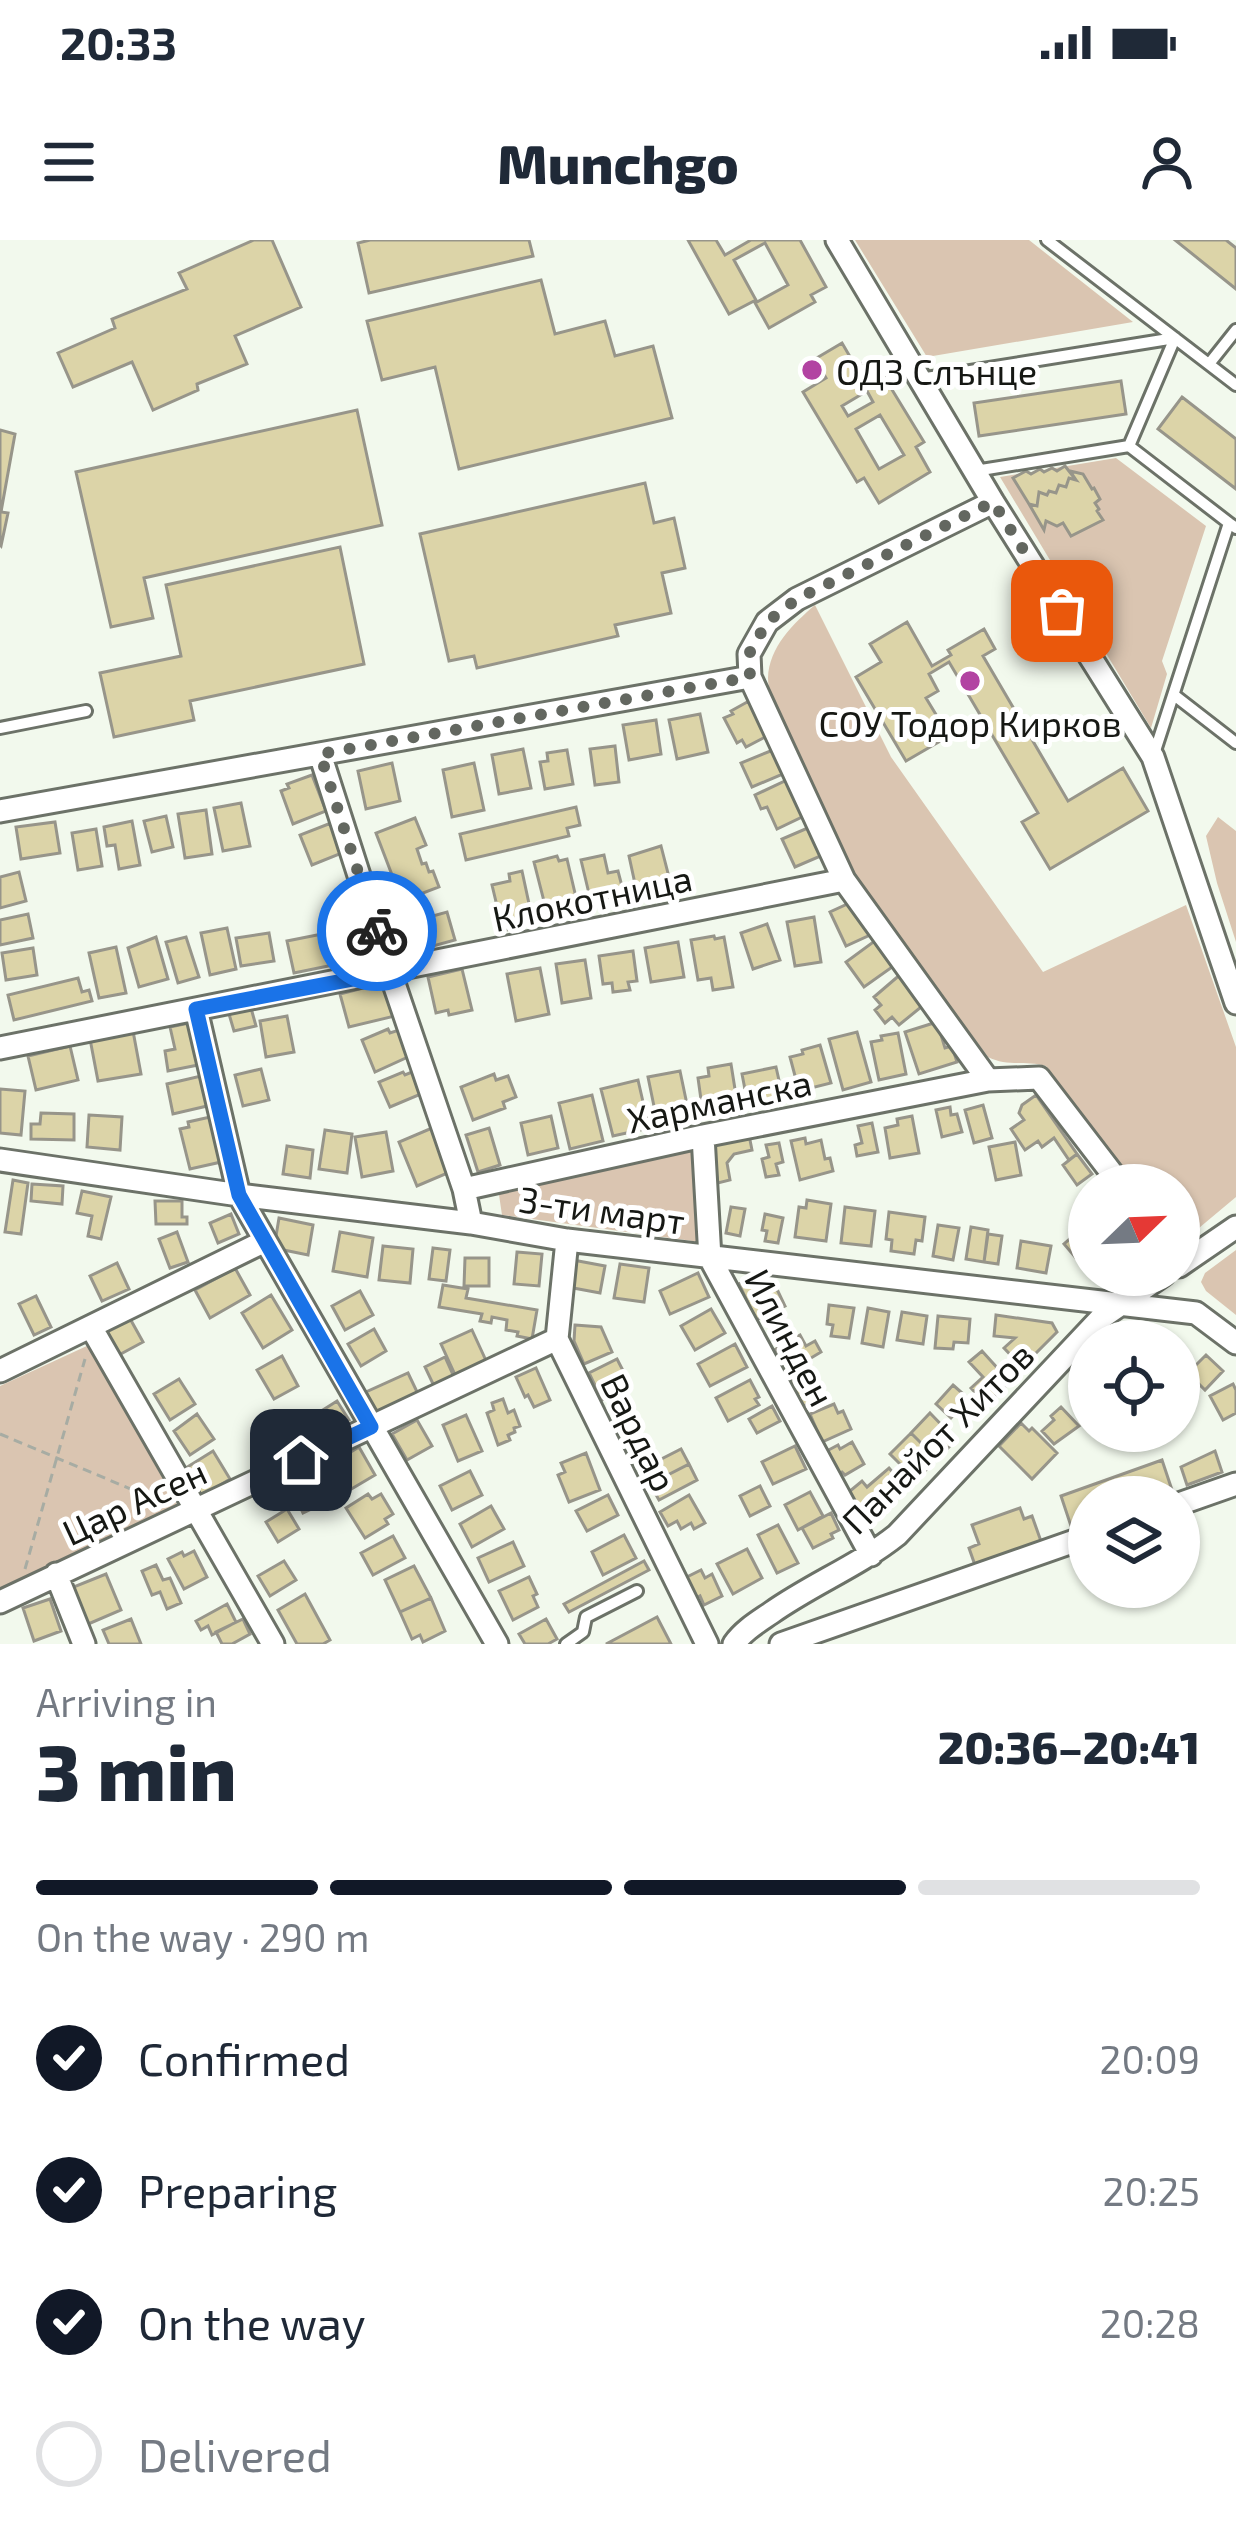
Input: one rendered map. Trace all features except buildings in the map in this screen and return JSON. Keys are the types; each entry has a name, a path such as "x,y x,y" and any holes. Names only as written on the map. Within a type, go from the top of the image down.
{"street":[{"path":"837,240 1153,757 1236,1003"},
{"path":"988,1079 844,880 750,677 749,654 767,622 797,599 993,502"},
{"path":"0,811 750,677"},
{"path":"320,754 464,1189 471,1223"},
{"name":"Клокотница","path":"0,1048 844,880"},
{"path":"196,1009 239,1195 497,1644"},
{"name":"Харманска","path":"464,1189 988,1079 1039,1078 1105,1164"},
{"name":"Илинден","path":"703,1136 710,1258 871,1556"},
{"name":"3-ти март","path":"0,1160 567,1240 1196,1313"},
{"name":"Панайот Хитов","path":"1200,1251 1236,1227"},
{"path":"0,1371 90,1336 265,1240"},
{"path":"557,1339 567,1240"},
{"name":"Панайот Хитов","path":"734,1644 796,1595 871,1556 897,1535 1100,1318 1130,1296"},
{"path":"1187,1296 1196,1313 1236,1343"},
{"path":"90,1336 187,1509 273,1644"},
{"name":"Цар Асен","path":"0,1602 187,1509 557,1339"},
{"name":"Вардар","path":"557,1339 707,1644"},
{"path":"1200,1497 1236,1484"},
{"path":"781,1644 1068,1542"},
{"path":"56,1574 85,1644"}],"lane":[{"path":"1047,240 1236,385"},
{"path":"1209,364 1236,330"},
{"path":"920,379 1175,338"},
{"path":"1130,446 1175,338"},
{"path":"975,471 1130,446 1233,526 1153,757"},
{"path":"1174,694 1236,743"},
{"path":"0,728 86,712"},
{"path":"566,1644 583,1632 586,1617 637,1591"}],"path":[{"path":"26,1568 90,1336"},
{"path":"0,1434 187,1509"}],"shaded area":[{"path":"855,240 1029,240 1133,322 927,357"},
{"path":"1116,458 1206,526 1162,661 1167,674 1151,728 1000,477"},
{"path":"815,605 891,757 1043,972 1186,905 1236,1047 1236,1197 1200,1227 1200,1164 1121,1164 1046,1066 988,1057 852,875 773,708 769,667 791,628"},
{"path":"1218,817 1236,831 1236,942 1206,836"},
{"path":"694,1147 700,1242 502,1215 498,1188"},
{"path":"1236,1250 1236,1315 1201,1282 1205,1273"},
{"path":"89,1345 180,1510 0,1599 0,1386"}],"way so far":[{"path":"377,931 320,754 750,677 749,654 767,622 797,599 993,502 1062,611"}],"place":[{"name":"ОДЗ Слънце","path":"812,370"},
{"name":"СОУ Тодор Кирков","path":"970,681"}],"route":[{"path":"301,1460 371,1427 239,1195 196,1009 390,972 377,931"}]}
